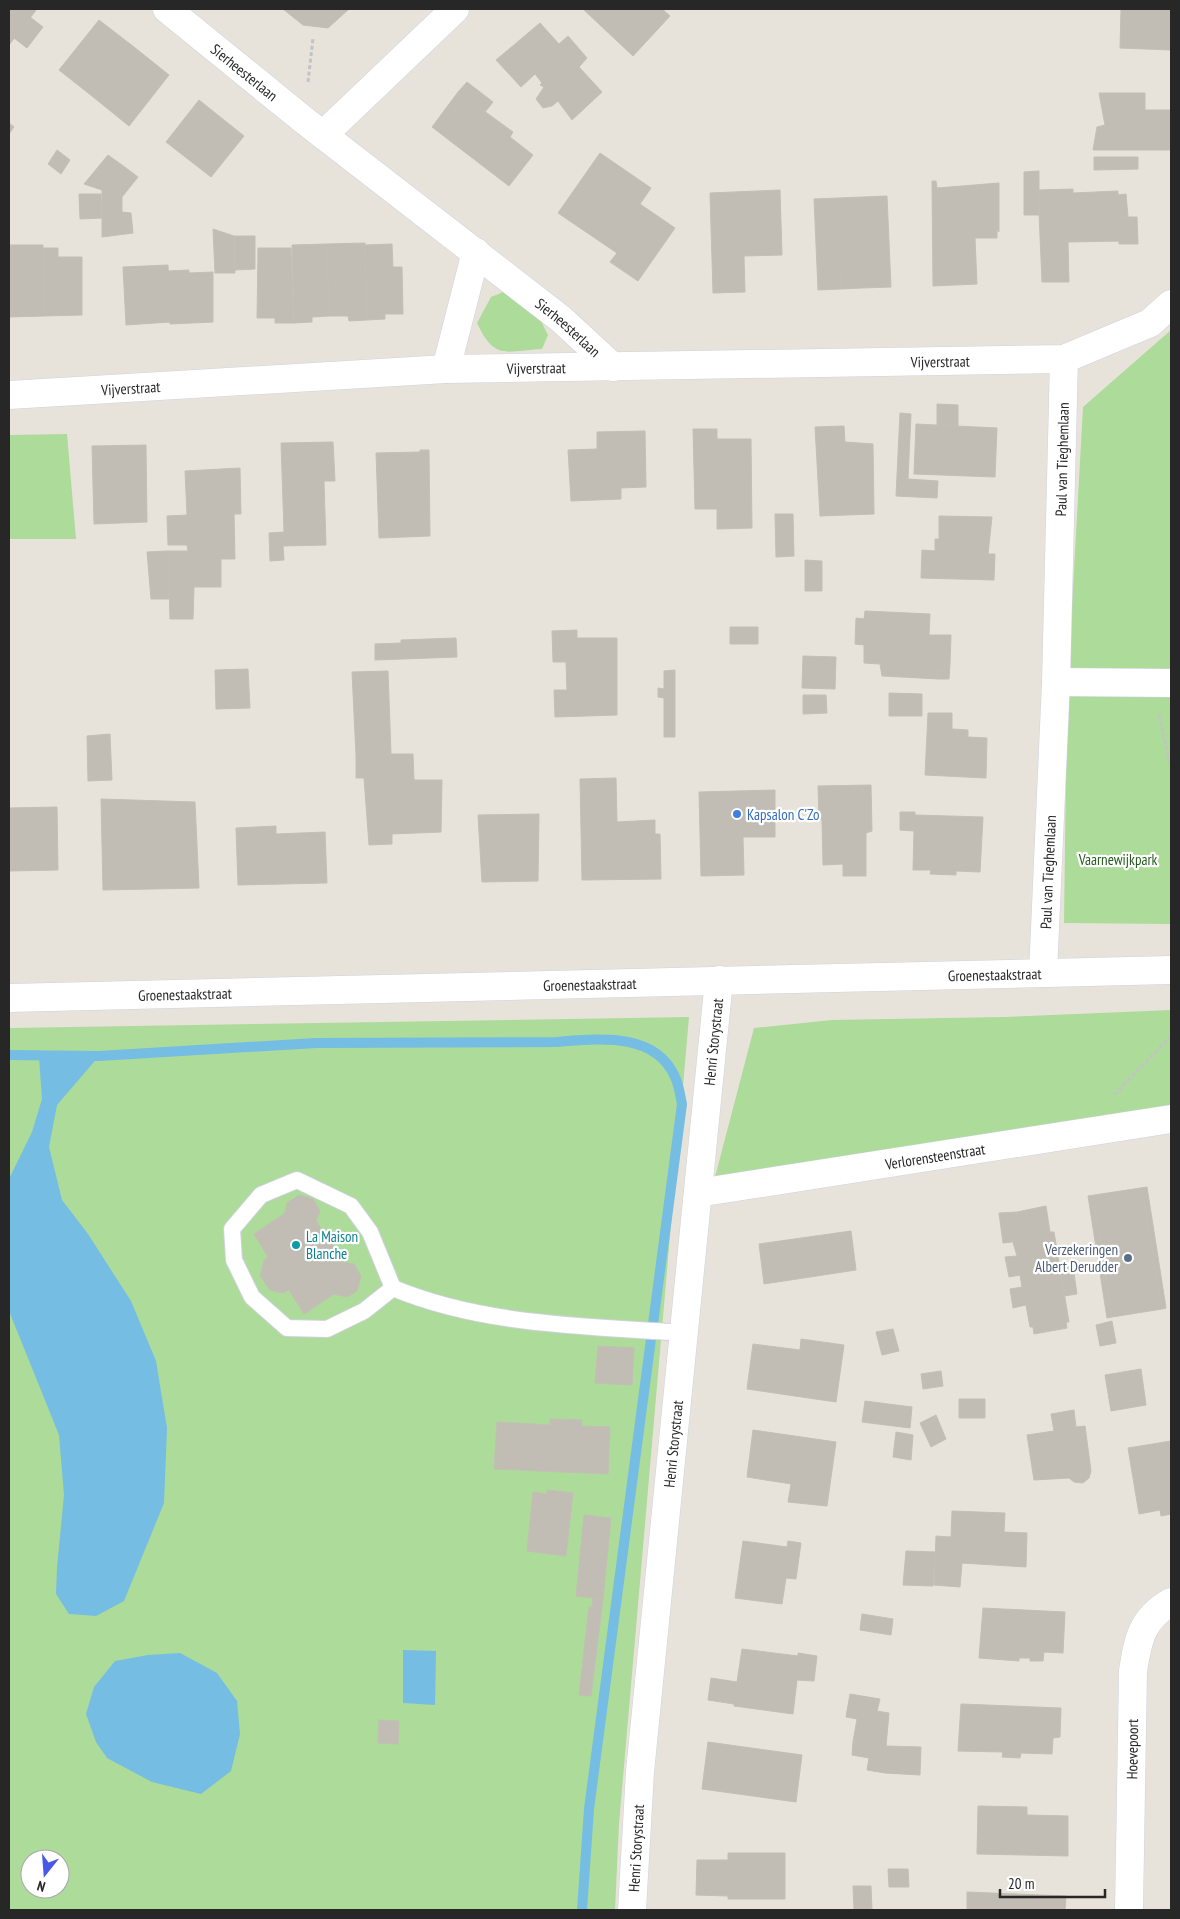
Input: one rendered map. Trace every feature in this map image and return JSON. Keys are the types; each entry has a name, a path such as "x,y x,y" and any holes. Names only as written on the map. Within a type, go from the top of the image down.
{"street":[{"name":"Sierheesterlaan","path":"167,9 314,128 561,319 613,367"},
{"path":"314,128 455,9"},
{"path":"446,369 476,252"},
{"path":"1064,359 1150,323 1171,304"},
{"name":"Vijverstraat","path":"9,395 446,369 1064,359"},
{"name":"Paul van Tieghemlaan","path":"1043,973 1056,682 1064,359"},
{"path":"1056,682 1162,683"},
{"name":"Groenestaakstraat","path":"9,998 1171,970"},
{"name":"Henri Storystraat","path":"632,1910 640,1772 676,1332 698,1192 719,980"},
{"name":"Verlorensteenstraat","path":"698,1192 1171,1119"},
{"name":"Hoevepoort","path":"1129,1910 1133,1671 1138,1638 1152,1617 1171,1602"}],"lane":[{"path":"297,1180 351,1206 370,1232 393,1288 364,1311 327,1329 287,1328 252,1297 234,1260 232,1229 261,1195 297,1180"},
{"path":"393,1288 464,1310 557,1325 676,1332"}],"path":[{"path":"313,38 314,128"},
{"path":"1162,683 1171,768"},
{"path":"1081,1133 1109,1100 1171,1036"}],"green space":[{"path":"508,290 541,321 548,335 542,349 502,351 490,343 483,335 477,323 491,297"},
{"name":"Vaarnewijkpark","path":"1171,330 1171,924 1064,923 1067,696 1083,407"},
{"path":"67,434 76,539 9,539 9,435"},
{"path":"1171,1010 1171,1109 715,1177 754,1028 832,1020 1004,1017"},
{"path":"689,1017 619,1824 615,1910 9,1910 9,1028"}],"water":[{"path":"99,1056 57,1105 49,1147 62,1200 88,1234 131,1301 156,1361 167,1428 164,1503 124,1601 96,1616 69,1614 56,1594 64,1495 59,1435 9,1311 9,1179 32,1132 42,1099 39,1057"},
{"path":"403,1650 436,1651 435,1705 403,1703"},
{"path":"180,1653 217,1673 237,1701 240,1734 231,1771 201,1794 152,1782 107,1758 96,1742 86,1714 94,1687 115,1661 148,1655"}],"building":[{"path":"9,9 37,9 9,45"},
{"path":"283,9 349,9 328,28 303,25"},
{"path":"583,9 662,9 670,16 633,56"},
{"path":"1121,9 1171,9 1171,50 1120,48"},
{"path":"30,17 43,27 27,48 14,38"},
{"path":"99,20 134,47 92,96 59,70"},
{"path":"540,23 559,44 568,36 587,58 579,67 602,92 572,120 558,101 552,106 543,108 536,99 544,87 540,85 542,83 535,74 521,87 496,60"},
{"path":"134,47 169,75 129,126 92,96"},
{"path":"467,82 493,102 485,112 458,92"},
{"path":"458,92 513,132 510,137 533,155 509,186 432,127"},
{"path":"1099,93 1145,93 1145,110 1171,110 1171,150 1093,150 1097,127 1105,125"},
{"path":"199,100 244,136 211,177 166,142"},
{"path":"9,123 14,127 9,134"},
{"path":"57,150 70,160 61,174 48,164"},
{"path":"600,153 651,188 640,204 675,228 638,281 610,262 617,253 558,213"},
{"path":"108,155 122,165 102,190 84,184"},
{"path":"1094,157 1138,157 1138,169 1094,170"},
{"path":"122,165 138,177 122,197 102,190"},
{"path":"1039,171 1039,215 1024,215 1024,172"},
{"path":"932,181 936,181 937,188 999,183 999,232 997,230 971,231 972,238 975,238 977,284 933,286"},
{"path":"1073,189 1073,193 1118,191 1118,195 1126,194 1128,217 1118,217 1119,241 1068,242 1069,282 1042,282 1038,190"},
{"path":"102,190 122,197 122,212 131,213 133,233 102,237"},
{"path":"780,190 782,255 744,256 745,292 713,293 710,193"},
{"path":"79,194 101,194 102,218 80,219"},
{"path":"887,196 891,287 861,288 860,273 840,274 840,289 818,290 814,199"},
{"path":"1118,217 1137,217 1138,244 1119,244"},
{"path":"213,229 234,236 235,273 215,273"},
{"path":"997,230 997,238 972,238 971,231"},
{"path":"234,236 255,236 255,269 234,270"},
{"path":"365,243 367,320 349,321 348,316 329,316 327,244"},
{"path":"327,244 329,316 312,317 312,322 294,323 292,245"},
{"path":"392,244 393,267 402,267 403,314 385,314 385,319 367,320 365,245"},
{"path":"9,245 43,245 44,316 9,317"},
{"path":"43,248 58,248 58,257 82,257 82,315 44,316"},
{"path":"258,248 291,248 294,323 275,323 275,318 257,318"},
{"path":"168,265 170,322 126,325 123,267"},
{"path":"189,270 189,273 213,272 213,322 170,324 168,271"},
{"path":"860,273 861,288 840,289 840,274"},
{"path":"937,404 958,405 958,426 937,425"},
{"path":"900,413 911,414 908,479 938,481 937,498 896,496"},
{"path":"916,424 997,428 995,477 914,474"},
{"path":"844,426 845,442 873,444 874,514 820,516 815,427"},
{"path":"693,429 717,429 717,439 751,439 752,528 717,529 717,509 695,509"},
{"path":"645,431 646,487 621,488 621,499 571,501 568,450 597,449 597,432"},
{"path":"333,442 335,481 324,481 326,545 283,546 284,560 270,561 269,533 284,532 281,443"},
{"path":"146,445 147,522 94,524 92,446"},
{"path":"420,450 429,450 430,536 379,538 376,453 420,452"},
{"path":"240,468 241,514 234,514 235,559 221,559 221,587 194,587 193,619 170,619 168,551 188,551 187,545 168,545 167,516 187,515 185,471"},
{"path":"775,514 793,514 794,556 776,557"},
{"path":"939,516 992,517 988,554 995,554 994,580 921,578 922,550 935,551 935,539 939,539"},
{"path":"168,551 169,599 151,599 147,552"},
{"path":"805,560 822,561 822,591 805,591"},
{"path":"865,611 930,614 929,635 951,635 950,664 945,664 944,671 939,671 939,679 882,676 880,664 864,663 864,645 855,644 856,618 864,619"},
{"path":"730,627 758,627 758,644 730,644"},
{"path":"577,630 577,638 617,638 617,715 555,717 554,690 567,690 566,662 553,662 552,631"},
{"path":"456,638 457,657 375,660 375,644 401,643 401,640"},
{"path":"803,656 836,657 835,689 802,688"},
{"path":"945,664 950,664 949,679 939,679 939,671 944,671"},
{"path":"248,669 250,708 216,709 215,670"},
{"path":"675,670 675,737 664,737 664,698 658,697 658,688 664,689 664,671"},
{"path":"388,671 391,754 356,755 352,672"},
{"path":"889,693 922,694 922,716 889,716"},
{"path":"803,695 826,695 827,713 803,714"},
{"path":"928,713 952,713 952,729 968,730 968,737 987,738 986,778 925,775"},
{"path":"110,734 112,780 88,781 87,736"},
{"path":"413,754 414,780 442,780 441,832 392,834 392,844 369,845 364,778 356,778 356,755"},
{"path":"616,778 617,822 655,820 655,834 660,834 661,879 582,880 580,779"},
{"path":"871,785 872,831 866,833 866,876 843,876 843,864 823,865 822,820 819,819 818,786"},
{"name":"Kapsalon C'Zo","path":"775,790 775,837 743,837 744,875 701,876 699,792"},
{"path":"101,799 195,802 199,888 103,890"},
{"path":"57,807 58,870 9,871 9,808"},
{"path":"900,812 915,812 915,815 983,817 980,872 956,871 956,875 930,874 931,870 913,870 914,831 900,830"},
{"path":"539,814 538,881 482,882 478,815"},
{"path":"276,826 276,834 325,832 327,883 238,885 236,828"},
{"path":"1147,1187 1166,1308 1162,1309 1144,1200 1095,1207 1112,1317 1107,1318 1088,1196"},
{"name":"La Maison Blanche","path":"299,1195 313,1199 320,1211 316,1221 343,1262 354,1264 361,1276 357,1291 347,1297 334,1294 304,1314 289,1290 283,1293 270,1290 260,1276 264,1260 268,1257 254,1234 285,1213 287,1203"},
{"name":"Verzekeringen Albert Derudder","path":"1144,1200 1162,1309 1112,1317 1095,1207"},
{"path":"1046,1206 1050,1232 1054,1232 1069,1322 1066,1322 1067,1328 1034,1334 1033,1327 1030,1327 1026,1305 1013,1308 1010,1289 1022,1287 1020,1275 1009,1277 1005,1257 1017,1256 1012,1239 1021,1237 1017,1212"},
{"path":"1017,1212 1021,1237 1012,1239 1012,1242 1003,1243 999,1213"},
{"path":"851,1231 856,1270 764,1284 759,1244"},
{"path":"1073,1266 1077,1294 1064,1296 1060,1268"},
{"path":"1112,1321 1116,1343 1100,1346 1096,1325"},
{"path":"893,1329 899,1351 882,1355 876,1332"},
{"path":"801,1339 844,1345 836,1402 747,1389 753,1344 800,1350"},
{"path":"598,1346 634,1348 632,1385 595,1383"},
{"path":"1141,1369 1146,1405 1111,1411 1105,1375"},
{"path":"941,1371 943,1386 923,1389 921,1374"},
{"path":"959,1399 985,1399 985,1418 959,1418"},
{"path":"865,1401 912,1407 910,1428 862,1422"},
{"path":"1074,1410 1076,1427 1085,1426 1091,1471 1089,1478 1083,1483 1074,1482 1069,1478 1034,1480 1027,1435 1054,1431 1051,1414"},
{"path":"936,1415 946,1439 931,1447 920,1423"},
{"path":"550,1419 582,1420 581,1426 610,1427 608,1474 494,1469 497,1422 550,1425"},
{"path":"753,1430 836,1442 827,1506 788,1502 791,1484 747,1477"},
{"path":"896,1432 913,1435 911,1460 893,1457"},
{"path":"1171,1441 1171,1514 1161,1516 1160,1510 1139,1514 1128,1448"},
{"path":"547,1490 573,1493 566,1556 527,1551 533,1492 547,1494"},
{"path":"952,1511 1005,1513 1004,1532 1027,1533 1026,1567 962,1563 960,1587 934,1585 936,1536 951,1537"},
{"path":"584,1515 611,1518 603,1599 576,1596"},
{"path":"743,1541 787,1547 788,1541 801,1543 796,1579 786,1578 782,1604 735,1598"},
{"path":"906,1551 935,1552 933,1586 903,1585"},
{"path":"593,1598 603,1599 591,1696 579,1695 589,1607 592,1607"},
{"path":"983,1608 1065,1612 1063,1653 1044,1652 1043,1661 1030,1661 1030,1658 1019,1658 1019,1661 979,1658"},
{"path":"862,1614 893,1619 891,1635 860,1630"},
{"path":"742,1649 798,1656 798,1653 817,1656 814,1681 797,1680 793,1714 734,1706 734,1704 708,1700 711,1678 737,1682"},
{"path":"850,1694 880,1699 877,1711 889,1713 886,1746 853,1742 857,1719 846,1717"},
{"path":"961,1704 1061,1708 1060,1737 1053,1738 1052,1754 1021,1753 1020,1758 1002,1757 1003,1752 958,1751"},
{"path":"379,1720 399,1721 398,1744 378,1743"},
{"path":"708,1742 802,1755 796,1802 702,1789"},
{"path":"853,1742 886,1746 885,1773 867,1770 869,1758 852,1755"},
{"path":"886,1746 921,1747 920,1775 885,1773"},
{"path":"978,1806 1027,1807 1027,1815 1068,1816 1068,1856 977,1854"},
{"path":"728,1853 785,1853 785,1899 728,1899 728,1896 696,1895 697,1860 728,1860"},
{"path":"888,1869 908,1869 909,1887 889,1887"},
{"path":"853,1886 871,1886 872,1910 854,1910"},
{"path":"967,1892 1066,1896 1065,1910 967,1910"}],"waterway":[{"path":"9,1055 99,1056 316,1043 606,1040 623,1041 639,1045 654,1052 666,1062 675,1077 682,1104 589,1809 582,1910"}],"place":[{"name":"Kapsalon C'Zo","path":"737,814"},
{"name":"La Maison Blanche","path":"296,1245"},
{"name":"Verzekeringen Albert Derudder","path":"1128,1258"}]}
